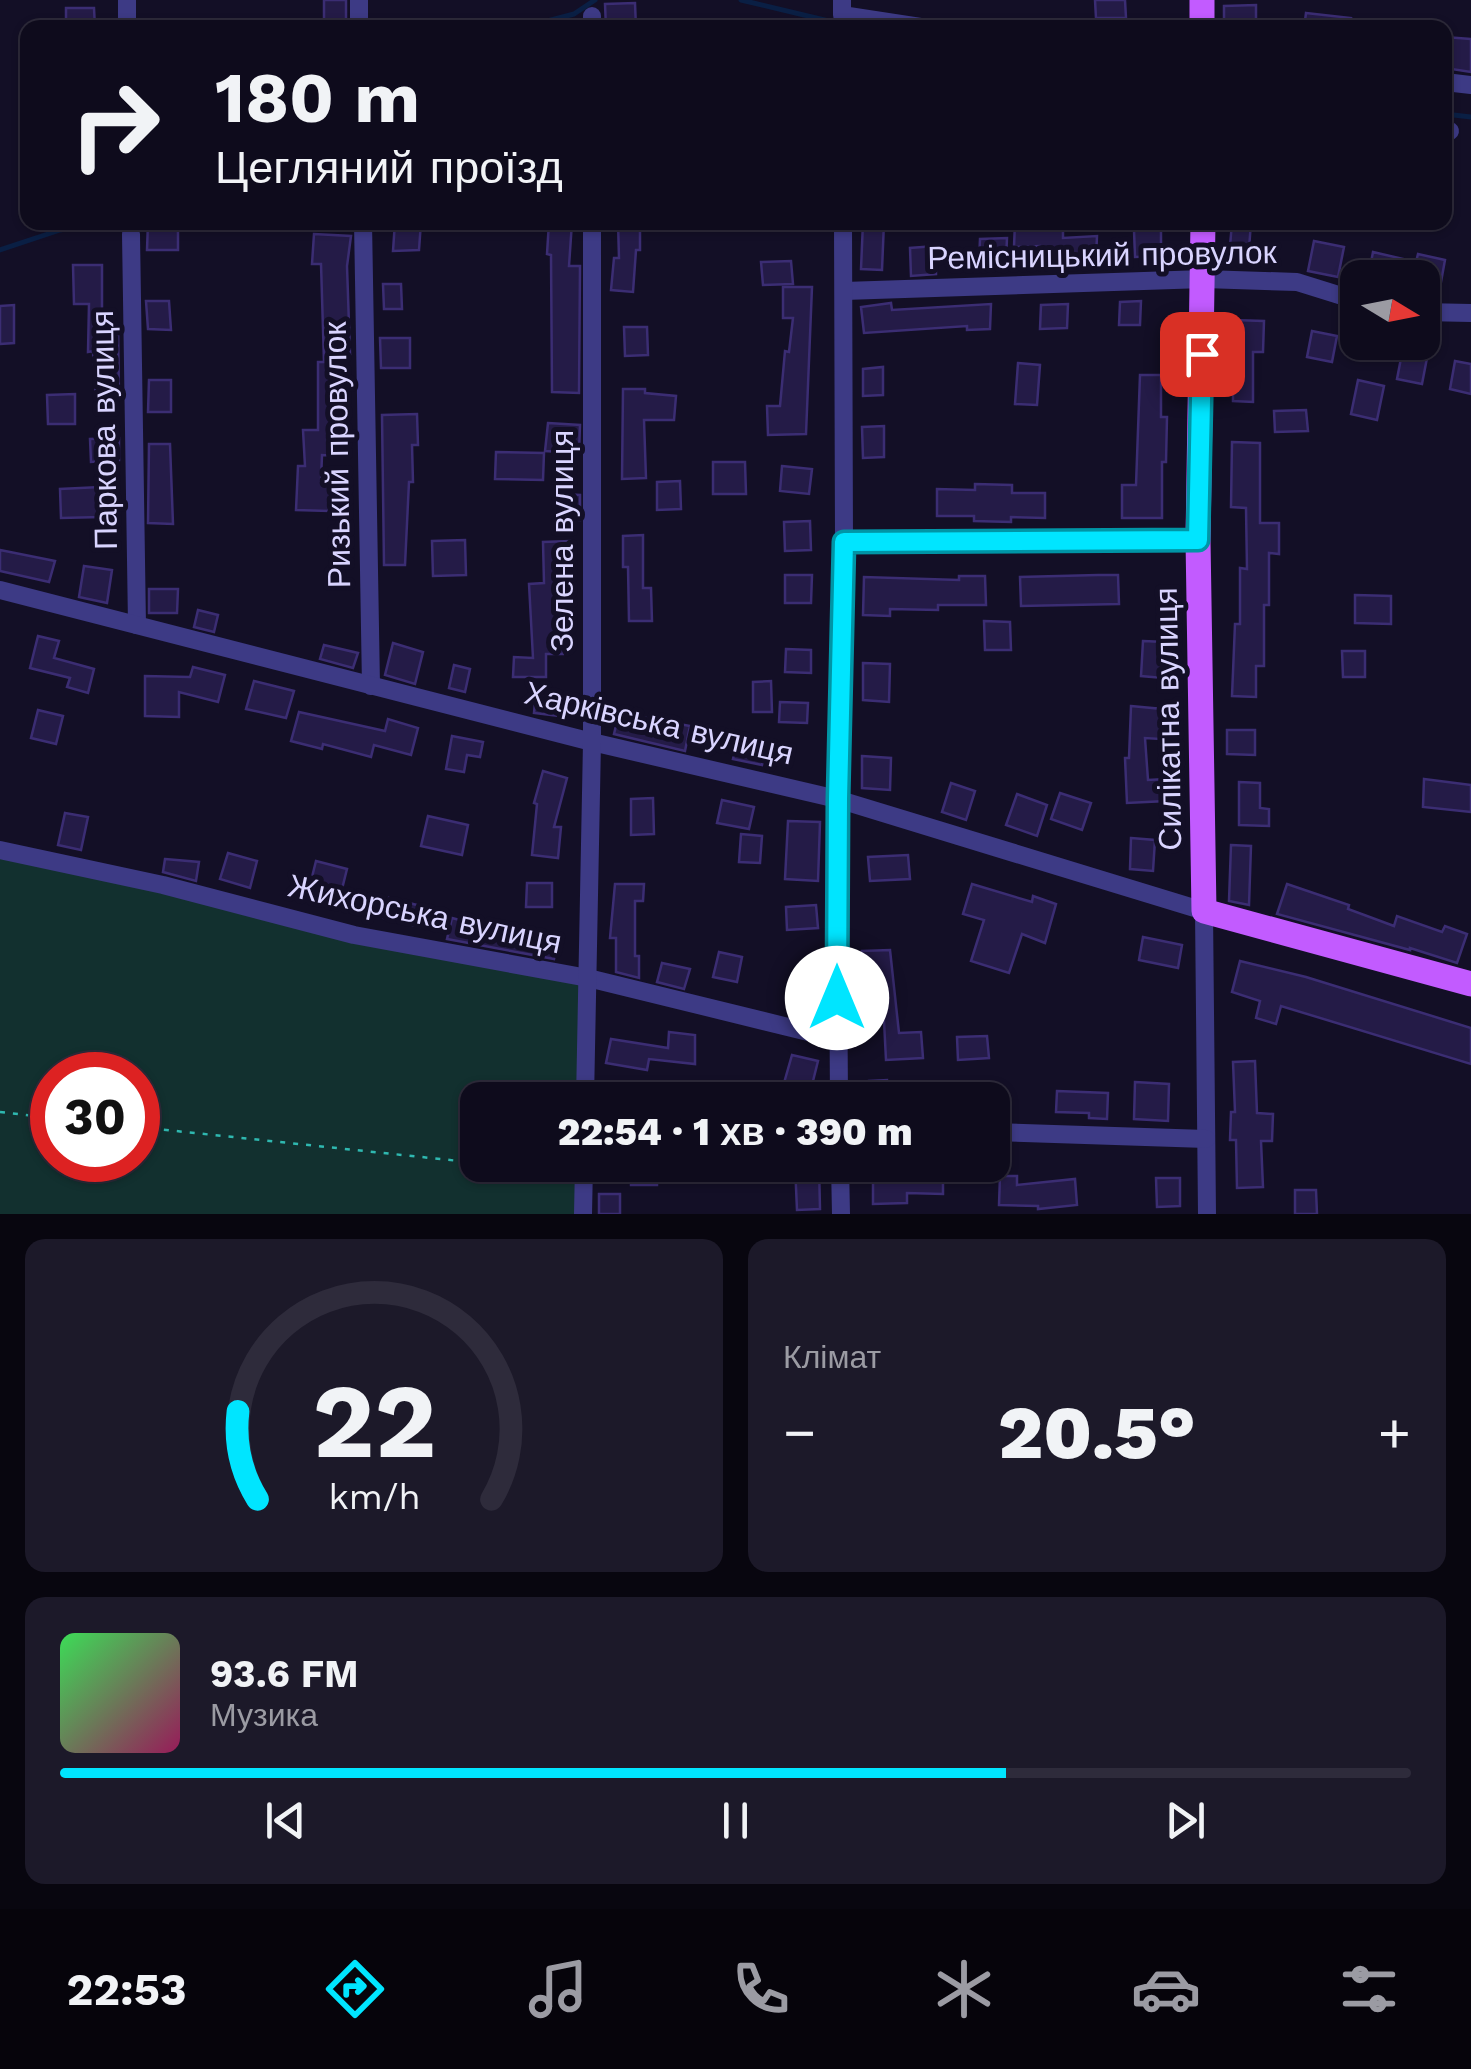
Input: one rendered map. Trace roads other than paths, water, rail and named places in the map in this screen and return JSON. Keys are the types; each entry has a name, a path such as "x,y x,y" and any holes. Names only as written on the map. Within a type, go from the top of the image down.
{"main road":[{"name":"Силікатна вулиця","path":"1203,230 1198,540 1204,912"},
{"name":"Харківська вулиця","path":"1204,912 1471,984"}],"street":[{"path":"842,0 842,15 875,20"},
{"name":"Ризький провулок","path":"363,230 371,686"},
{"name":"Зелена вулиця","path":"585,1082 592,742 592,230"},
{"path":"838,1082 843,230"},
{"name":"Паркова вулиця","path":"130,234 137,625"},
{"name":"Ремісницький провулок","path":"844,291 1204,279 1297,282 1340,296"},
{"path":"1440,313 1471,314"},
{"path":"844,542 1198,540"},
{"name":"Харківська вулиця","path":"0,590 592,742 838,799 1204,912"},
{"name":"Жихорська вулиця","path":"0,850 163,885 354,936 588,978 837,1038"},
{"name":"Силікатна вулиця","path":"1204,912 1206,1214"},
{"path":"1010,1133 1206,1140"},
{"path":"583,1214 584,1182"},
{"path":"840,1182 841,1214"}],"waterway":[{"path":"551,20 574,14 595,0"},
{"path":"741,0 825,20"},
{"path":"1452,115 1471,117"},
{"path":"0,250 60,230"}]}
